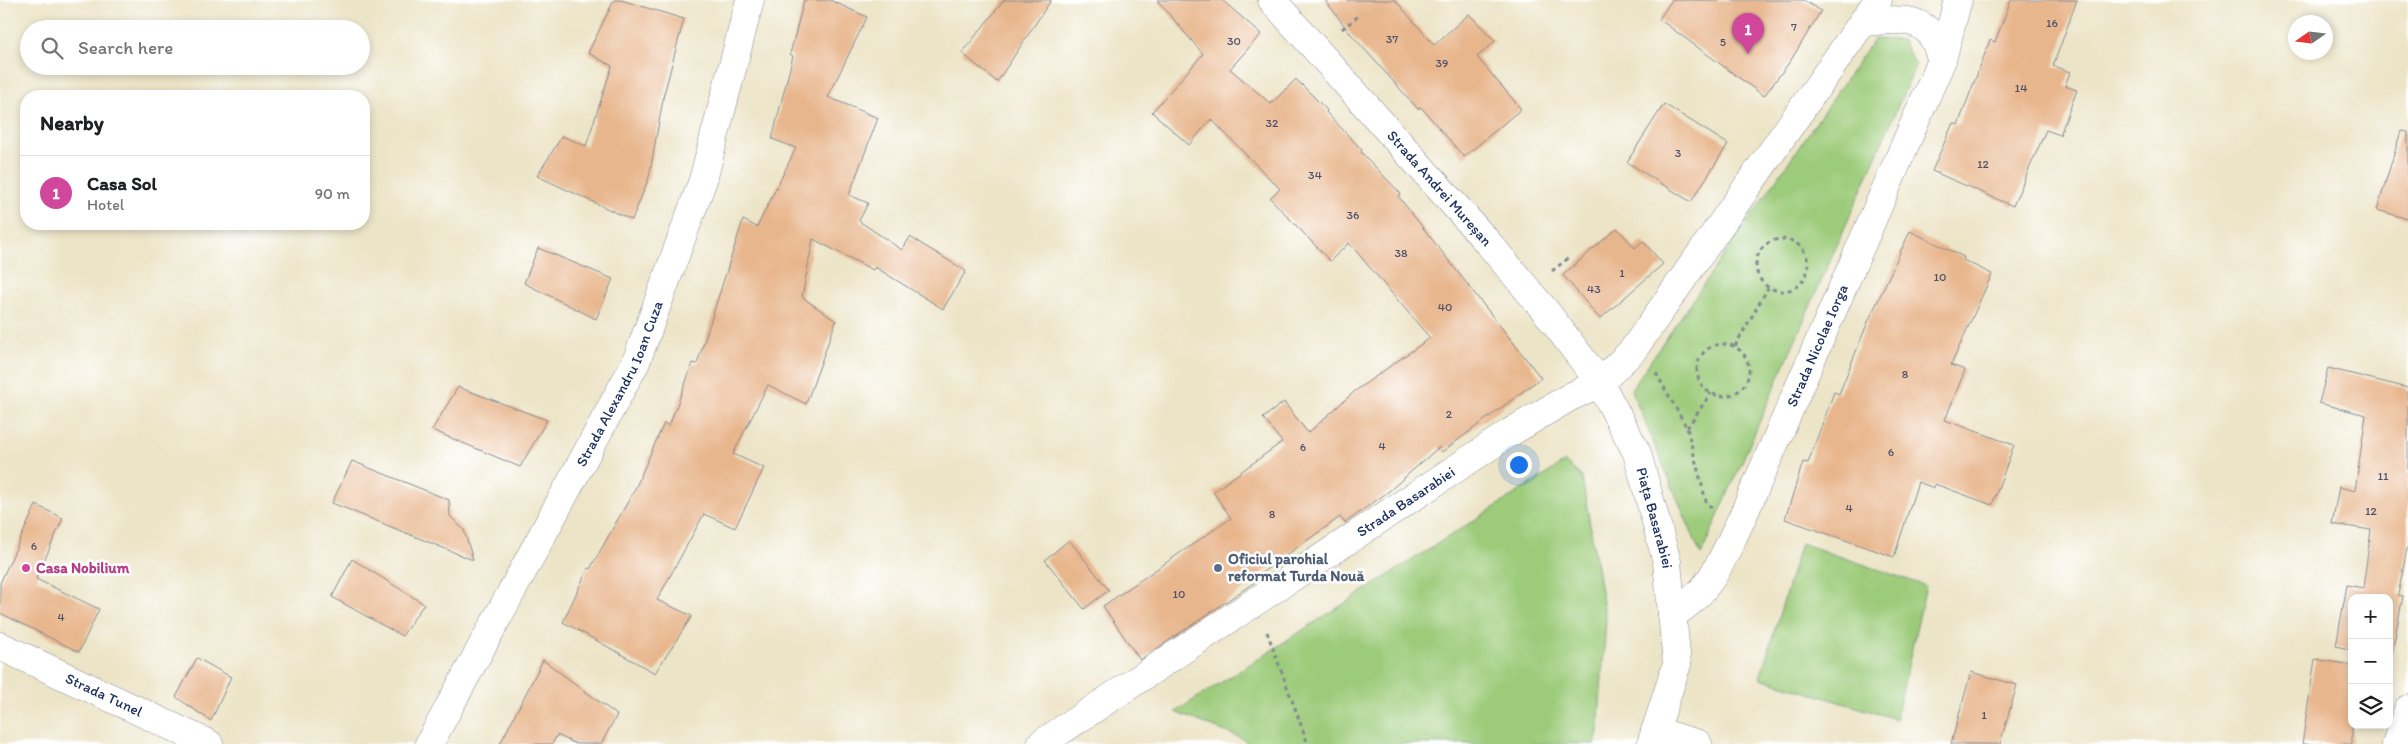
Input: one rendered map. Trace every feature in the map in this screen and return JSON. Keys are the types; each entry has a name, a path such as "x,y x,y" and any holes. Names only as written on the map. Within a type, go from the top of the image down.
{"street":[{"name":"Strada Alexandru Ioan Cuza","path":"429,744 636,362 703,180 750,0"},
{"name":"Strada Andrei Mureșan","path":"1272,0 1490,245 1548,314 1600,382"},
{"path":"1600,382 1633,350 1878,0"},
{"name":"Strada Nicolae Iorga","path":"1672,614 1697,598 1707,586 1742,518 1942,60 1958,0"},
{"path":"1863,22 1903,20 1920,24 1933,36 1942,60"},
{"name":"Strada Basarabiei","path":"1041,744 1511,432 1570,397 1600,382"},
{"name":"Piața Basarabiei","path":"1600,382 1637,453 1667,562 1677,664 1653,738"},
{"name":"Strada Tunel","path":"0,646 209,744"},
{"path":"2396,744 2408,709"},
{"path":"1653,738 1698,744"}],"path":[{"path":"1780,239 1796,243 1807,255 1808,272 1799,286 1784,292 1768,288 1757,275 1756,259 1765,245 1780,239"},
{"path":"1736,346 1768,288"},
{"path":"1722,343 1736,346 1745,356 1750,369 1746,382 1737,393 1731,395 1724,397 1711,393 1700,384 1696,371 1699,358 1709,347 1715,345 1722,343"},
{"path":"1633,350 1658,375 1687,428 1707,505 1742,518"},
{"path":"1687,428 1711,393"},
{"path":"1250,606 1270,638 1308,744"}],"green space":[{"path":"1874,39 1902,40 1916,65 1701,555 1631,389"},
{"path":"1565,462 1582,477 1606,621 1598,732 1595,744 1249,744 1241,738 1175,712"},
{"path":"1801,543 1926,586 1896,719 1760,678"}],"building":[{"path":"614,0 621,0 684,19 664,94 649,177 632,220 537,176 562,136 586,146 612,66 588,53"},
{"path":"804,0 830,0 867,17 828,97 878,118 849,195 868,203 859,221 902,250 910,237 966,271 943,309 875,267 873,270 813,239 802,297 836,321 806,404 768,385 733,454 764,468 735,528 704,514 657,600 692,616 655,673 563,622 588,568 590,569 635,489 664,423 669,426 693,363 697,364 743,220 757,227 796,148 772,139 793,56 790,54"},
{"path":"1004,0 1051,0 997,82 962,53"},
{"path":"1157,0 1222,0 1261,34 1230,69 1271,104 1296,79 1327,110 1326,112 1362,150 1361,152 1401,194 1398,196 1541,378 1442,452 1439,447 1388,492 1345,523 1340,517 1253,579 1255,582 1140,660 1103,606 1231,518 1213,492 1282,442 1263,418 1284,402 1308,433 1355,391 1430,338 1349,243 1330,261 1270,198 1280,189 1211,119 1189,145 1152,112 1203,54"},
{"path":"1325,0 1395,0 1434,45 1469,14 1495,41 1477,57 1521,109 1464,157 1421,107 1418,109 1350,33"},
{"path":"1672,0 1803,0 1821,11 1791,60 1764,96 1659,19"},
{"path":"2011,0 2077,0 2053,66 2070,72 2065,86 2077,90 2060,135 2046,130 2013,206 1932,171 1953,123 1958,125 1990,40 1995,42"},
{"path":"1664,104 1728,144 1691,202 1627,162"},
{"path":"2401,131 2408,132 2408,219 2377,210"},
{"path":"1617,228 1635,248 1643,241 1663,264 1600,319 1563,275"},
{"path":"1910,231 1964,257 1963,260 1992,274 1951,365 1965,370 1945,420 2014,445 1992,505 1935,484 1934,488 1918,482 1894,557 1785,519 1803,462 1808,463 1834,392 1839,394 1867,324"},
{"path":"538,248 613,279 596,319 524,283"},
{"path":"2328,368 2408,388 2408,544 2398,595 2403,596 2393,648 2393,594 2348,594 2348,649 2336,646 2347,585 2363,588 2371,530 2332,524 2339,487 2355,491 2366,415 2319,403"},
{"path":"458,387 547,420 520,467 432,430"},
{"path":"352,461 449,500 450,516 464,530 473,560 332,503"},
{"path":"36,505 63,518 36,579 99,609 79,652 0,613 0,583"},
{"path":"1069,540 1109,590 1084,609 1045,560"},
{"path":"352,559 424,604 402,636 332,597"},
{"path":"197,658 231,677 211,721 176,697"},
{"path":"2315,659 2348,664 2348,729 2352,729 2352,744 2302,744"},
{"path":"543,660 617,715 601,744 576,744 557,735 552,744 500,744"},
{"path":"1971,672 2017,685 2000,744 1951,744"}],"place":[{"name":"Casa Sol","path":"1748,54"},
{"name":"Casa Nobilium","path":"26,568"},
{"name":"Oficiul parohial reformat Turda Nouă","path":"1218,568"}]}
